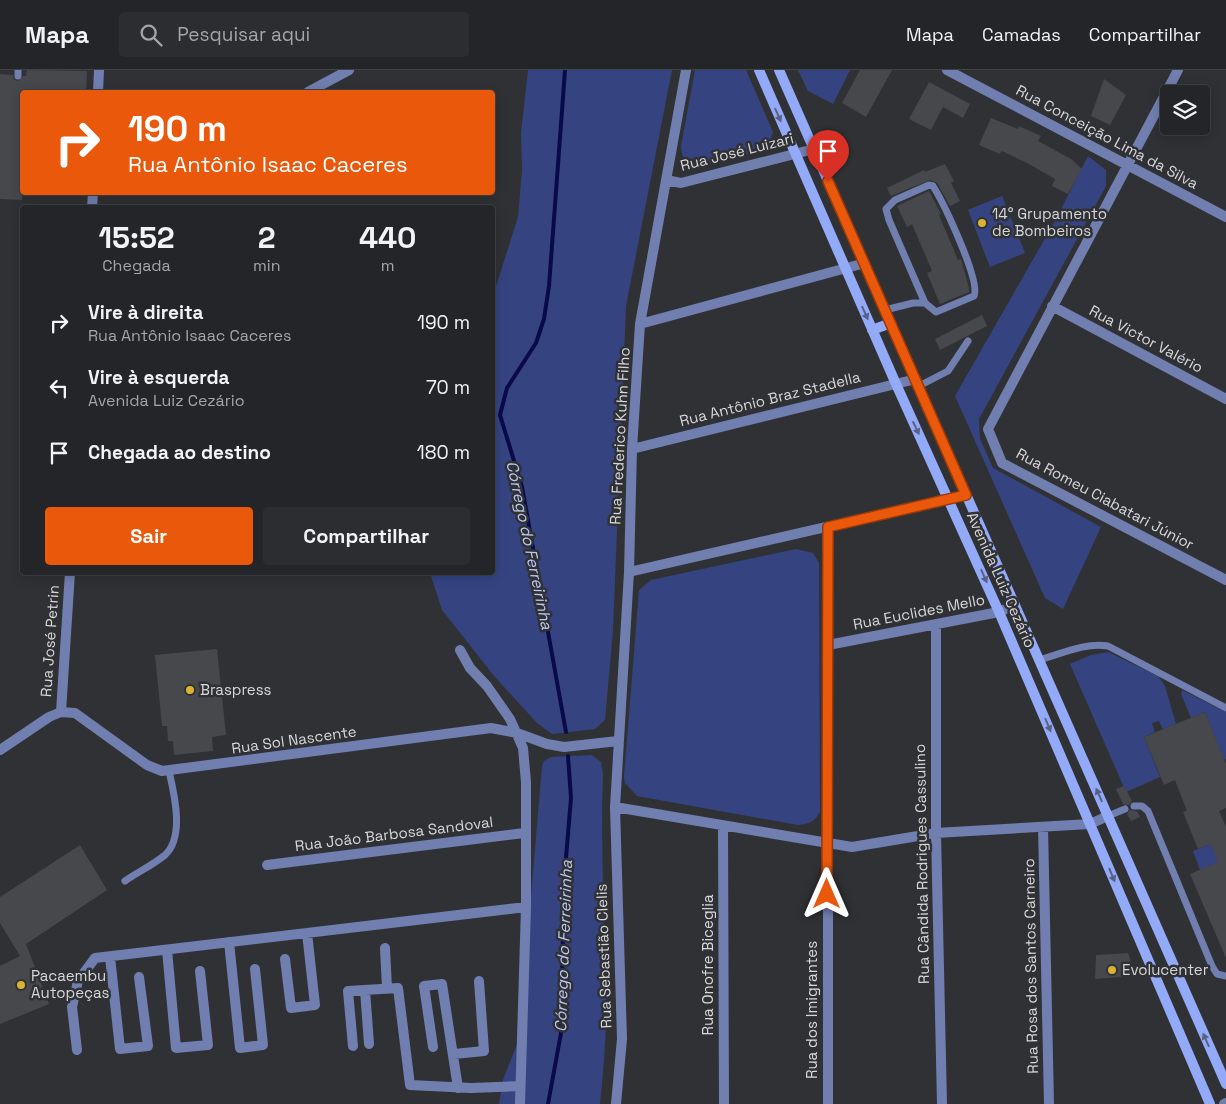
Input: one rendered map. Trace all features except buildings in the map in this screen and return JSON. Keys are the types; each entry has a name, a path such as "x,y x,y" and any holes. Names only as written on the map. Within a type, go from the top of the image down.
{"street":[{"path":"98,90 99,70"},
{"path":"312,90 349,70"},
{"name":"Rua Frederico Kuhn Filho","path":"615,807 629,572 632,449 640,324 686,70"},
{"name":"Avenida Luiz Cezário","path":"758,70 999,612 1210,1104"},
{"name":"Avenida Luiz Cezário","path":"779,70 1226,1084"},
{"name":"Rua Conceição Lima da Silva","path":"947,70 1226,217"},
{"path":"1052,306 1178,70"},
{"name":"Rua José Luizari","path":"666,180 681,183 814,149"},
{"path":"640,324 864,263"},
{"name":"Rua Victor Valério","path":"1052,306 1226,399"},
{"name":"Rua Romeu Ciabatari Júnior","path":"1052,306 988,429 1002,463 1226,580"},
{"path":"872,330 891,323"},
{"name":"Rua Antônio Braz Stadella","path":"632,449 896,384 917,383"},
{"path":"629,572 966,495"},
{"name":"Rua dos Imigrantes","path":"828,527 828,1104"},
{"name":"Rua José Petrin","path":"61,712 70,575"},
{"name":"Rua Euclides Mello","path":"828,645 999,612 1015,605"},
{"name":"Rua Cândida Rodrigues Cassulino","path":"936,624 936,832 942,1104"},
{"path":"460,650 470,668 488,686 524,748 526,782 524,833 526,907 520,1104"},
{"path":"0,750 61,712"},
{"name":"Rua Sol Nascente","path":"61,712 75,713 147,765 162,772 491,728 517,733 546,744 564,747 618,741"},
{"path":"615,807 827,845 852,847 936,832 1090,824 1108,816"},
{"name":"Rua Sebastião Clelis","path":"615,807 622,1039 616,1104"},
{"name":"Rua Onofre Biceglia","path":"723,826 724,1104"},
{"name":"Rua Rosa dos Santos Carneiro","path":"1043,826 1049,1104"},
{"name":"Rua João Barbosa Sandoval","path":"267,865 524,833"},
{"path":"77,1050 72,1007 78,981 95,958 526,907"},
{"path":"285,959 291,1008 315,1005 307,933"},
{"path":"229,942 240,1048 263,1045 255,969"},
{"path":"385,948 387,988"},
{"path":"167,950 176,1048 208,1045 200,971"},
{"path":"110,956 120,1049 148,1046 140,977"},
{"path":"454,1054 484,1050 479,982"},
{"path":"433,1047 424,986 442,984 444,986 458,1088"},
{"path":"353,1046 348,991 398,988 400,990 410,1085 458,1088 520,1086"},
{"path":"365,990 370,1044"}],"lane":[{"path":"885,310 913,303 925,303 931,310 942,310 974,296 976,292 971,268 941,200 933,186 929,185 894,200 886,209 925,303"},
{"path":"917,383 948,371 968,340"},
{"path":"1040,660 1086,646 1098,644 1108,646 1226,708"},
{"path":"125,881 166,854 172,845 176,830 176,803 169,771"},
{"path":"1134,806 1142,806 1148,811 1212,966 1217,974 1226,976"},
{"path":"1108,816 1126,809"}],"shaded area":[{"path":"528,70 672,70 626,306 613,630 605,720 595,729 552,734 537,723 495,677 442,610 431,575 495,575 495,290 518,217 522,170 521,133"},
{"path":"695,70 746,70 773,132 767,149 695,169 686,163 681,146"},
{"path":"798,70 850,70 833,104 808,91"},
{"path":"1088,156 1106,170 1106,186 979,419 980,439 993,468 1101,527 1063,609 1045,598 955,396 1055,221"},
{"path":"1002,196 1025,253 990,267 968,210"},
{"path":"796,549 813,553 819,563 820,812 811,822 798,825 637,796 625,783 624,777 639,590 651,580"},
{"path":"1108,652 1158,676 1165,686 1176,724 1163,729 1159,721 1152,723 1155,732 1144,737 1160,777 1126,792 1070,664 1091,655"},
{"path":"1182,690 1226,712 1226,759 1224,760 1205,712 1191,718 1181,694"},
{"path":"592,755 601,762 603,774 602,855 606,1004 605,1047 600,1104 499,1104 503,1080 519,1039 542,766 544,761 551,757"},
{"path":"1211,844 1226,859 1200,870 1193,851"}],"waterway":[{"name":"Córrego do Ferreirinha","path":"565,70 549,286 544,319 536,343 507,388 500,415 522,487 566,732"},
{"name":"Córrego do Ferreirinha","path":"548,1104 561,1033 559,1010 562,989 564,882 571,798 568,756"}],"place":[{"name":"14° Grupamento de Bombeiros","path":"982,223"},
{"name":"Braspress","path":"190,690"},
{"name":"Evolucenter","path":"1112,970"},
{"name":"Pacaembu Autopeças","path":"21,985"}],"route":[{"path":"827,894 828,527 966,495 828,181"}]}
